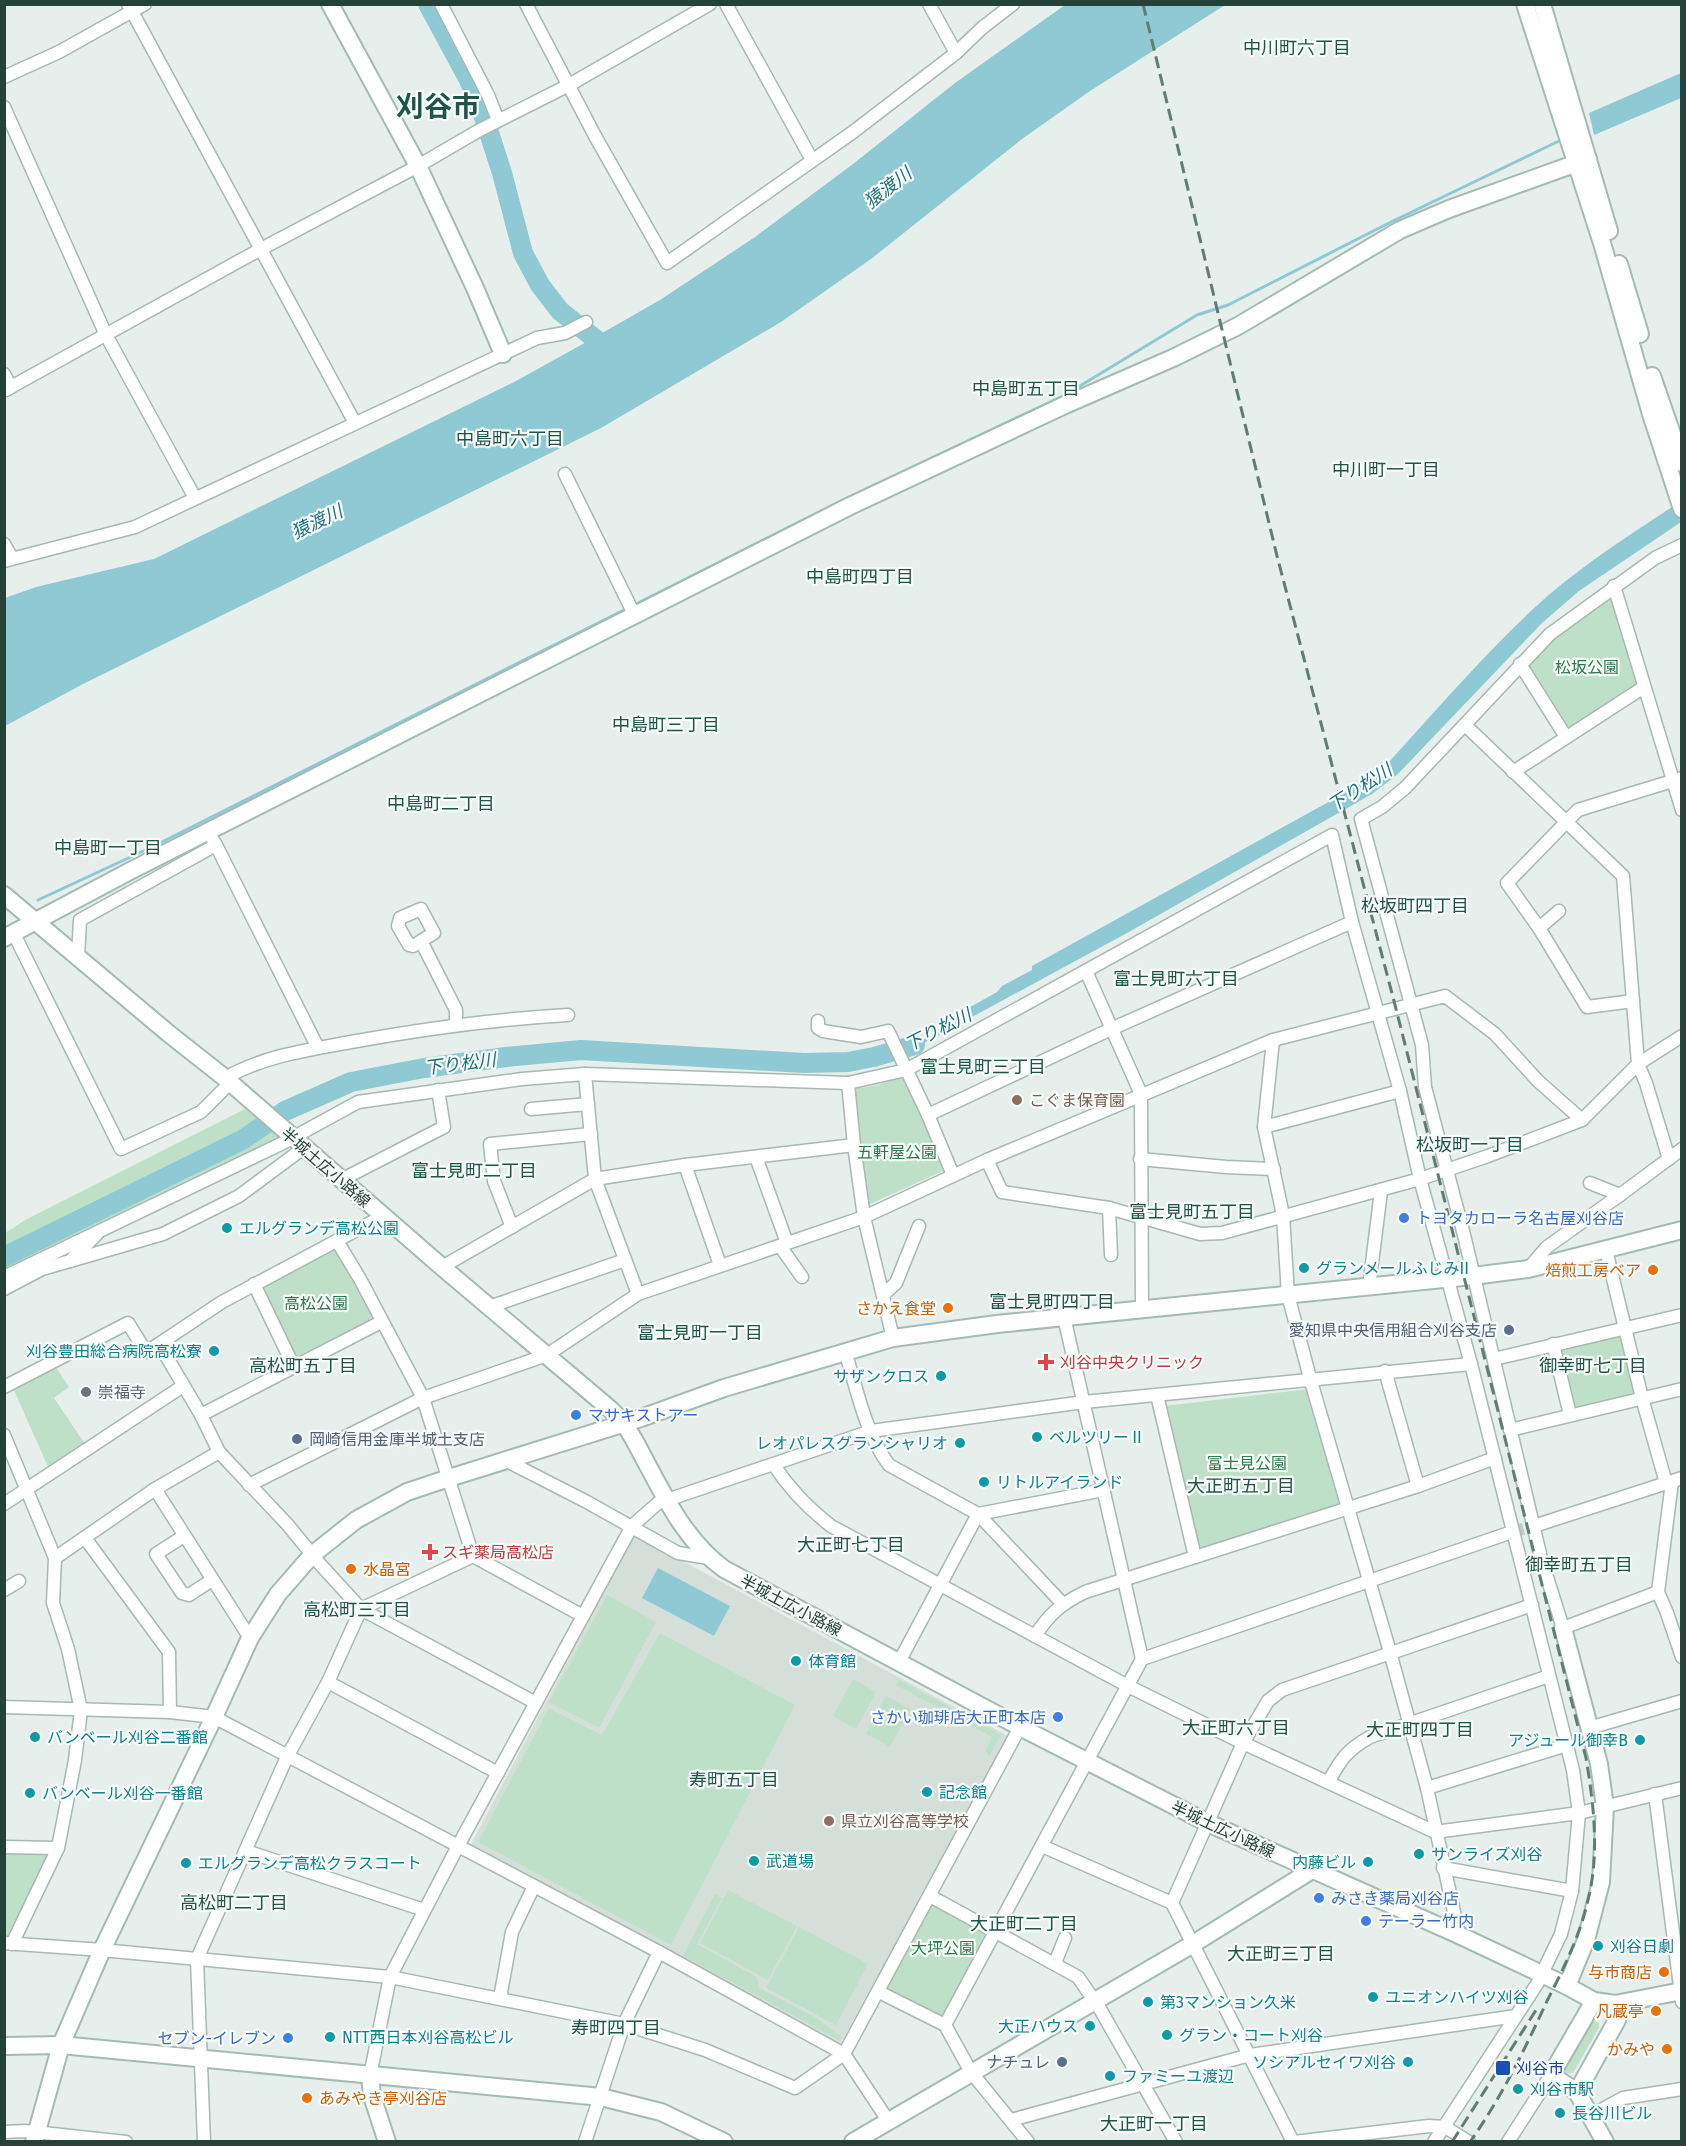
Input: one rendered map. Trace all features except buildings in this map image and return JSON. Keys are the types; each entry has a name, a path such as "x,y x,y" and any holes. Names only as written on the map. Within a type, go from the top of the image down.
{"street":[{"path":"4,77 59,52 130,8 145,4"},
{"path":"330,4 418,166 475,288 502,354"},
{"path":"441,4 488,95 498,120"},
{"path":"526,4 595,136 667,263 853,132 956,54 982,28 1013,4"},
{"path":"4,374 8,388 418,166 479,130 569,86 710,4"},
{"path":"726,4 812,160"},
{"path":"929,4 956,54"},
{"path":"1525,4 1577,142 1602,243 1672,482 1682,509"},
{"path":"1542,4 1569,120"},
{"path":"130,8 355,423"},
{"path":"4,107 106,335 195,498"},
{"path":"1582,161 1657,395 1682,463"},
{"path":"78,957 80,920 140,886 212,838 634,615 848,507 1219,335 1400,230 1449,209 1582,161"},
{"path":"4,544 8,560 135,526 537,338 564,333 586,322"},
{"path":"565,474 634,615"},
{"path":"1567,1986 1586,1940 1601,1882 1605,1807 1599,1764 1563,1628 1541,1558 1494,1359 1425,1087 1422,1046 1360,819 1382,807 1405,788 1550,634 1655,558 1682,545"},
{"path":"1614,586 1644,687 1677,779 1682,810"},
{"path":"1520,664 1566,737"},
{"path":"1513,772 1644,687"},
{"path":"1465,725 1623,876 1638,1064 1669,1159"},
{"path":"1633,1001 1587,1007 1539,928 1507,883 1578,810 1677,779"},
{"path":"4,1276 104,1227 297,1140 358,1102 522,1079 585,1074 848,1083 905,1067 1086,971 1332,835 1352,922 1400,1090 1420,1179 1495,1458 1567,1745 1579,1813 1572,1891 1561,1934 1542,1975 1444,2127 1432,2141"},
{"path":"212,838 130,871 9,936 121,1149 201,1112 227,1080 242,1068 275,1057 456,1024 504,1018 568,1015"},
{"path":"212,838 318,1048"},
{"path":"130,871 140,886"},
{"name":"半城土広小路線","path":"4,895 227,1080 624,1423 686,1531 709,1558 724,1569 1086,1762 1208,1823 1459,1935 1594,2001"},
{"path":"1539,928 1559,911"},
{"path":"928,1115 1111,1029 1352,922"},
{"path":"421,942 456,1010 456,1024"},
{"path":"1086,971 1141,1094 1142,1310"},
{"path":"249,1485 423,1398 547,1355 638,1294 864,1217 987,1160 1273,1040 1445,996 1495,1034 1538,1081 1582,1120"},
{"path":"818,1021 818,1028 823,1031 861,1037 888,1031 928,1115 953,1175"},
{"path":"987,1160 1002,1192 1109,1208 1200,1234 1222,1233 1420,1179 1582,1120 1638,1064 1682,1036"},
{"path":"1273,1040 1264,1127 1283,1215 1288,1295 1427,1788 1459,1935"},
{"path":"585,1074 595,1179 638,1294"},
{"path":"848,1083 864,1217 893,1338"},
{"path":"341,1180 444,1127 438,1090"},
{"path":"1264,1127 1400,1090"},
{"path":"531,1109 588,1104"},
{"path":"512,1227 494,1181 490,1144 591,1134"},
{"path":"4,1289 42,1269 163,1233 239,1196 297,1140"},
{"path":"442,1267 595,1179 685,1165 854,1145"},
{"path":"1528,1269 1546,1247 1682,1149"},
{"path":"756,1157 784,1244 802,1277"},
{"path":"1140,1159 1274,1169"},
{"path":"685,1165 720,1265"},
{"path":"1590,1183 1620,1195"},
{"path":"1370,1287 1381,1191"},
{"path":"1109,1208 1112,1255"},
{"path":"4,1387 128,1323 146,1352 222,1302 383,1216"},
{"path":"883,1295 896,1283 920,1226"},
{"path":"70,1261 104,1227"},
{"path":"35,2137 62,2045 102,1950 214,1717 249,1638 278,1594 312,1555 356,1520 407,1492 624,1423 724,1388 893,1338 1065,1317 1528,1269 1682,1230"},
{"path":"337,1241 360,1279 423,1398 473,1556 583,1616"},
{"path":"1546,1247 1545,1254 1548,1260 1559,1262"},
{"path":"1606,1250 1642,1398 1673,1481 1658,1592 1682,1657"},
{"path":"489,1307 625,1260"},
{"path":"254,1284 294,1367"},
{"path":"1494,1359 1682,1315"},
{"path":"945,2025 1142,1659 1065,1317"},
{"path":"201,1415 381,1322"},
{"path":"159,1344 201,1415 219,1452 287,1524 361,1609 536,1703"},
{"path":"1553,1344 1570,1415"},
{"path":"845,1351 871,1431 880,1452 889,1465 978,1514 1062,1603"},
{"path":"387,2142 372,2096 370,2076 390,1977 458,1846 632,1526 658,1503 871,1431 1084,1402 1310,1378 1471,1364"},
{"path":"1385,1371 1418,1486"},
{"path":"4,1504 183,1386"},
{"path":"1510,1430 1682,1389"},
{"path":"1157,1395 1195,1557"},
{"path":"4,1435 55,1558 53,1603 68,1649 81,1710 75,1760 58,1848 8,1944 102,1950 390,1977 624,2024 705,2050 795,2088 844,2054 1020,1727"},
{"path":"55,1558 155,1489 219,1452"},
{"path":"1035,1636 1045,1620 1062,1603 1085,1592 1418,1486 1495,1458"},
{"path":"507,1461 632,1526 678,1553 709,1558"},
{"path":"774,1465 800,1500 831,1526 939,1586 1128,1686 1243,1743 1435,1832 1579,1813 1682,1788"},
{"path":"1534,1526 1673,1481"},
{"path":"155,1489 249,1638"},
{"path":"978,1514 1104,1490"},
{"path":"899,1662 978,1514"},
{"path":"1142,1659 1512,1532"},
{"path":"184,1536 156,1554 182,1593 189,1595 212,1580"},
{"path":"85,1538 169,1653 170,1712"},
{"path":"204,2142 197,1959 287,1757 328,1682 361,1609 473,1556"},
{"path":"4,1590 19,1581"},
{"path":"1563,1628 1658,1592"},
{"path":"1172,1903 1243,1743 1268,1701 1282,1690 1532,1605"},
{"path":"1329,1781 1343,1756 1354,1746 1370,1737 1549,1676"},
{"path":"328,1682 498,1773"},
{"path":"1589,1728 1682,1701"},
{"path":"4,1707 170,1712 214,1717 659,1952 844,2054 889,2122"},
{"path":"1427,1788 1567,1745"},
{"path":"1508,2142 1551,2075 1594,2001 1615,2004 1681,1995 1655,1794"},
{"path":"1042,1846 1172,1903 1293,2142 1429,2126 1444,2127 1469,2142"},
{"path":"4,1847 58,1848"},
{"path":"246,1851 424,1910"},
{"path":"1443,1868 1572,1891"},
{"path":"853,2142 1193,1944 1312,1870"},
{"path":"500,1998 512,1932 534,1886"},
{"path":"930,1896 1078,1977 1095,2001 1176,2142"},
{"path":"1054,1962 1065,1938"},
{"path":"585,2142 624,2024 659,1952"},
{"path":"879,1992 945,2025 972,2072 1029,2142"},
{"path":"1577,2092 1617,2020 1615,2004"},
{"path":"1011,2120 1250,2055 1516,2016"},
{"path":"4,2046 62,2045 601,2097 660,2112 724,2142"},
{"path":"1551,2075 1577,2092 1605,2142"},
{"path":"1590,2116 1623,2098 1682,2089"},
{"path":"4,2132 35,2137 126,2142"}],"shaded area":[{"path":"634,1535 1010,1737 840,2044 470,1846"}],"green space":[{"name":"松坂公園","path":"1610,597 1637,685 1565,731 1527,667 1556,637"},
{"name":"五軒屋公園","path":"902,1076 945,1170 868,1205 854,1089 878,1085"},
{"path":"245,1109 285,1142 104,1227 5,1290 5,1233 27,1219"},
{"name":"高松公園","path":"334,1247 374,1321 296,1361 259,1286"},
{"path":"1620,1336 1635,1395 1573,1409 1559,1351"},
{"path":"55,1366 69,1387 54,1398 85,1444 49,1469 13,1388"},
{"name":"富士見公園","path":"1309,1389 1340,1504 1196,1550 1164,1406"},
{"path":"607,1595 656,1622 599,1728 549,1702"},
{"path":"660,1633 795,1705 671,1945 478,1842 549,1708 602,1735"},
{"path":"853,1679 876,1692 856,1729 833,1716"},
{"path":"899,1680 1001,1735 989,1757 986,1750 992,1737 896,1685"},
{"path":"886,1696 910,1709 890,1747 866,1734"},
{"path":"5,1852 50,1853 12,1937 5,1937"},
{"path":"728,1890 797,1926 768,1980 700,1943"},
{"path":"715,1894 722,1898 697,1944 757,1977 759,1988 815,2017 841,2037 839,2040 683,1956"},
{"name":"大坪公園","path":"931,1902 989,1934 941,2018 885,1989"},
{"path":"799,1927 868,1964 836,2025 766,1988"},
{"path":"1591,2022 1599,2023 1599,2028 1573,2073 1565,2074 1564,2069"}],"water":[{"path":"1065,5 1225,5 1090,91 1022,139 871,259 781,322 601,428 83,684 5,726 5,598 36,587 154,559 516,381 590,340 660,300 755,237 853,164 955,83"},
{"path":"1681,73 1681,98 1594,135 1589,113"},
{"path":"1681,501 1681,522 1579,591 1542,623 1397,775 1372,794 1127,933 902,1055 897,1044 912,1044 931,1036 956,1015 1032,970 1032,966 1368,779 1388,763 1477,665 1533,609 1605,552"},
{"path":"658,1568 730,1606 714,1636 642,1598"}],"waterway":[{"name":"猿渡川","path":"428,4 469,80 484,117 502,173 523,253 540,285 560,311 613,353"},
{"path":"634,605 849,497 1065,395 1197,315 1228,305 1391,222 1563,139"},
{"path":"38,900 152,847 628,608"},
{"name":"下り松川","path":"4,1257 242,1140 285,1111 351,1082 424,1068 581,1050 804,1063 848,1062 915,1045"}],"tunnel":[{"path":"1512,1532 1534,1526"}],"railway":[{"path":"1143,4 1277,556 1394,1001 1589,1776 1595,1849 1591,1886 1580,1928 1521,2055 1502,2091 1470,2142"},
{"path":"1452,2142 1538,2007"}],"place":[{"name":"こぐま保育園","path":"1017,1100"},
{"name":"トヨタカローラ名古屋刈谷店","path":"1404,1218"},
{"name":"エルグランデ高松公園","path":"227,1228"},
{"name":"グランメールふじみII","path":"1304,1268"},
{"name":"焙煎工房ベア","path":"1653,1270"},
{"name":"さかえ食堂","path":"948,1308"},
{"name":"愛知県中央信用組合刈谷支店","path":"1509,1330"},
{"name":"刈谷豊田総合病院高松寮","path":"214,1351"},
{"name":"刈谷中央クリニック","path":"1046,1362"},
{"name":"サザンクロス","path":"941,1376"},
{"name":"崇福寺","path":"86,1392"},
{"name":"マサキストアー","path":"576,1415"},
{"name":"ベルツリーⅡ","path":"1037,1437"},
{"name":"岡崎信用金庫半城土支店","path":"297,1439"},
{"name":"レオパレスグランシャリオ","path":"960,1443"},
{"name":"リトルアイランド","path":"984,1482"},
{"name":"スギ薬局高松店","path":"430,1552"},
{"name":"水晶宮","path":"351,1569"},
{"name":"体育館","path":"796,1661"},
{"name":"さかい珈琲店大正町本店","path":"1058,1717"},
{"name":"バンベール刈谷二番館","path":"35,1737"},
{"name":"アジュール御幸B","path":"1640,1740"},
{"name":"記念館","path":"927,1792"},
{"name":"バンベール刈谷一番館","path":"30,1793"},
{"name":"県立刈谷高等学校","path":"829,1821"},
{"name":"サンライズ刈谷","path":"1419,1854"},
{"name":"武道場","path":"754,1861"},
{"name":"内藤ビル","path":"1368,1862"},
{"name":"エルグランデ高松クラスコート","path":"186,1863"},
{"name":"みさき薬局刈谷店","path":"1319,1898"},
{"name":"テーラー竹内","path":"1366,1921"},
{"name":"刈谷日劇","path":"1598,1946"},
{"name":"与市商店","path":"1664,1972"},
{"name":"ユニオンハイツ刈谷","path":"1373,1997"},
{"name":"第3マンション久米","path":"1148,2002"},
{"name":"凡蔵亭","path":"1656,2011"},
{"name":"大正ハウス","path":"1090,2026"},
{"name":"グラン・コート刈谷","path":"1167,2035"},
{"name":"NTT西日本刈谷高松ビル","path":"330,2037"},
{"name":"セブン-イレブン","path":"288,2038"},
{"name":"かみや","path":"1667,2049"},
{"name":"ナチュレ","path":"1062,2062"},
{"name":"ソシアルセイワ刈谷","path":"1408,2062"},
{"name":"刈谷市","path":"1503,2068"},
{"name":"ファミーユ渡辺","path":"1110,2076"},
{"name":"刈谷市駅","path":"1518,2089"},
{"name":"あみやき亭刈谷店","path":"307,2098"},
{"name":"長谷川ビル","path":"1560,2113"}],"district":[{"name":"中川町六丁目","path":"1297,48"},
{"name":"刈谷市","path":"438,106"},
{"name":"中島町五丁目","path":"1026,389"},
{"name":"中島町六丁目","path":"510,439"},
{"name":"中川町一丁目","path":"1386,470"},
{"name":"中島町四丁目","path":"860,577"},
{"name":"中島町三丁目","path":"666,725"},
{"name":"中島町二丁目","path":"441,804"},
{"name":"中島町一丁目","path":"108,848"},
{"name":"松坂町四丁目","path":"1415,906"},
{"name":"富士見町六丁目","path":"1176,979"},
{"name":"富士見町三丁目","path":"983,1067"},
{"name":"松坂町一丁目","path":"1470,1145"},
{"name":"富士見町二丁目","path":"474,1171"},
{"name":"富士見町五丁目","path":"1192,1212"},
{"name":"富士見町四丁目","path":"1052,1302"},
{"name":"富士見町一丁目","path":"700,1333"},
{"name":"高松町五丁目","path":"303,1366"},
{"name":"御幸町七丁目","path":"1593,1366"},
{"name":"大正町五丁目","path":"1241,1486"},
{"name":"大正町七丁目","path":"851,1545"},
{"name":"御幸町五丁目","path":"1579,1565"},
{"name":"高松町三丁目","path":"357,1610"},
{"name":"大正町六丁目","path":"1236,1728"},
{"name":"大正町四丁目","path":"1420,1730"},
{"name":"寿町五丁目","path":"734,1780"},
{"name":"高松町二丁目","path":"234,1903"},
{"name":"大正町二丁目","path":"1024,1924"},
{"name":"大正町三丁目","path":"1281,1954"},
{"name":"寿町四丁目","path":"616,2028"},
{"name":"大正町一丁目","path":"1154,2124"}]}
